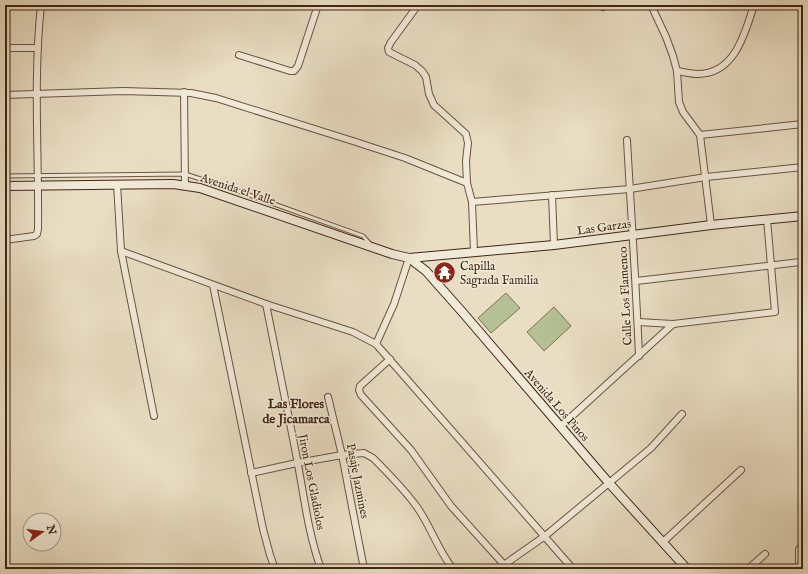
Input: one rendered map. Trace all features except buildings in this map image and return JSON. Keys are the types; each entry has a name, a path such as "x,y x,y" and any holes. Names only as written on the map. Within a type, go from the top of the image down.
{"street":[{"path":"5,240 34,236 37,234 38,229 39,176 36,94 41,5"},
{"path":"239,56 294,71 298,66 318,5"},
{"path":"418,5 388,48 389,52 415,65 422,71 426,77 429,94 434,105 466,134 468,143 466,161 467,183 472,202 474,252"},
{"path":"651,5 673,56 677,71 679,102 683,112 700,135 711,225"},
{"path":"677,71 699,74 712,72 728,62 740,45 754,5"},
{"path":"5,48 38,48"},
{"path":"5,95 123,91 184,92 216,98 405,158 467,183"},
{"path":"184,92 185,185"},
{"path":"700,135 803,124"},
{"name":"Calle Los Flamenco","path":"627,140 639,356"},
{"path":"472,202 630,189 706,177 803,167"},
{"path":"118,184 121,251 154,416"},
{"name":"Avenida el Valle","path":"5,186 118,184 185,185 200,188 374,248 409,258"},
{"path":"552,195 554,245"},
{"name":"Las Garzas","path":"409,258 554,245 711,225 803,216"},
{"path":"638,322 673,324 775,312 767,219"},
{"path":"121,251 266,304 354,332 376,344 573,569"},
{"path":"376,344 394,304 409,258"},
{"name":"Avenida Los Pinos","path":"409,258 426,271 609,483 687,569"},
{"path":"636,281 800,262"},
{"path":"213,285 251,473 265,536 275,569"},
{"name":"Jiron Los Gladiolos","path":"266,304 309,528 321,569"},
{"path":"560,427 673,324"},
{"path":"390,359 360,386 359,390 361,395 411,450 451,506 506,567"},
{"name":"Pasaje Jazmines","path":"328,397 342,455 364,569"},
{"path":"498,569 506,567 651,448 682,414"},
{"path":"251,473 342,455 364,453 373,458 417,507 426,521 445,560 452,568"},
{"path":"663,542 741,470"},
{"path":"800,566 799,549 803,545"},
{"path":"748,569 765,554"}],"lane":[{"path":"5,176 185,174 238,191 363,236 374,248"}],"green space":[{"path":"506,293 520,308 491,333 478,318"},
{"path":"554,307 571,326 544,351 527,332"}],"place":[{"name":"Capilla Sagrada Familia","path":"445,273"}],"district":[{"name":"Las Flores de Jicamarca","path":"296,410"}]}
